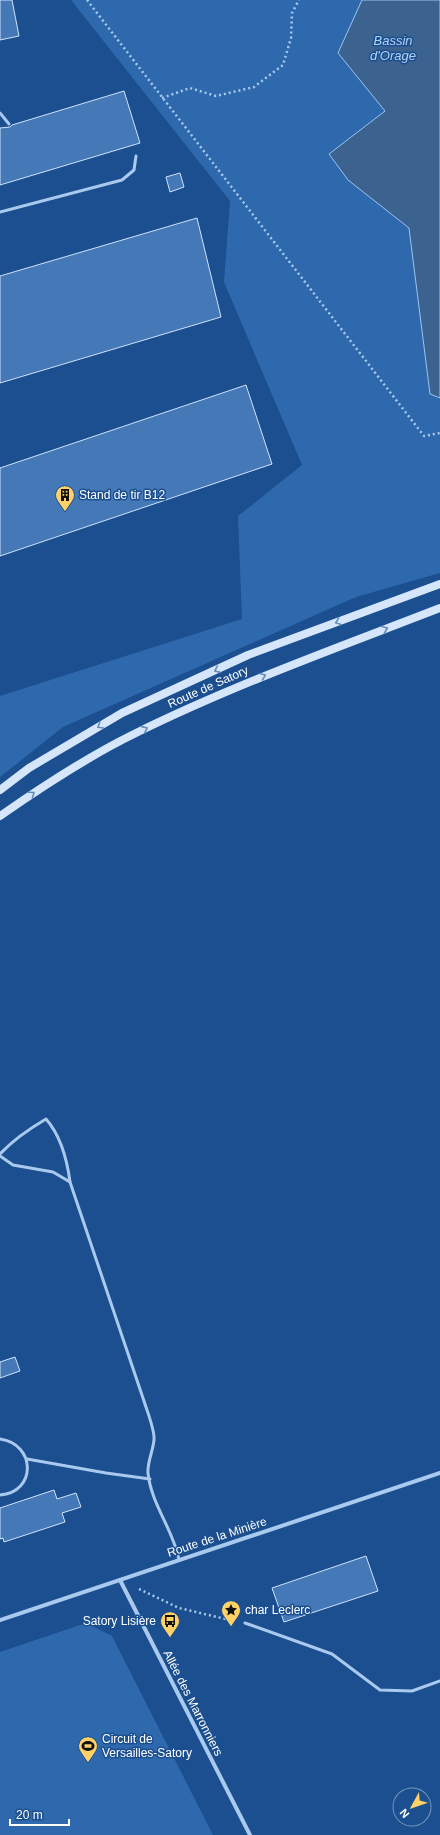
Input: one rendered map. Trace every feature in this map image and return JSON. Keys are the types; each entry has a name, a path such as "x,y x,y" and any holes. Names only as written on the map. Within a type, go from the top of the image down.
{"main road":[{"name":"Route de Satory","path":"0,790 29,768 122,713 248,655 440,584"},
{"name":"Route de Satory","path":"0,816 42,786 134,734 262,676 440,608"}],"street":[{"name":"Route de la Minière","path":"0,1620 440,1473"},
{"name":"Allée des Marronniers","path":"120,1580 250,1835"}],"lane":[{"path":"0,113 9,124"},
{"path":"0,212 122,180 134,170 136,156"},
{"path":"70,1182 54,1172 13,1165 0,1155 22,1134 46,1119 53,1127 67,1159 70,1182 155,1438 148,1473 155,1498 176,1547 179,1560"},
{"path":"0,1439 9,1440 16,1445 27,1459 28,1468 26,1477 21,1485 14,1491 0,1496"},
{"path":"27,1459 150,1479"},
{"path":"245,1623 332,1654 380,1690 412,1691 440,1681"}],"path":[{"path":"87,0 424,436 440,433"},
{"path":"162,98 190,88 216,96 254,87 283,65 291,38 292,13 299,0"},
{"path":"120,1580 179,1608 245,1623"}],"shaded area":[{"path":"71,0 440,0 440,573 356,597 63,727 0,777 0,696 242,619 238,516 302,465 224,282 230,201"},
{"name":"Circuit de Versailles-Satory","path":"86,1623 112,1636 213,1835 0,1835 0,1652"}],"water":[{"name":"Bassin d'Orage","path":"362,0 440,0 440,398 430,394 409,228 348,180 329,154 385,111 338,53"}],"building":[{"path":"0,0 12,0 19,36 0,40"},
{"path":"124,91 140,143 0,185 0,128 10,127 12,125"},
{"path":"180,173 184,187 170,192 166,177"},
{"path":"197,218 221,317 0,383 0,276"},
{"name":"Stand de tir B12","path":"246,385 272,464 0,556 0,468"},
{"path":"15,1357 20,1371 0,1378 0,1362"},
{"path":"54,1490 57,1499 76,1493 81,1507 62,1513 65,1522 4,1542 3,1538 0,1539 0,1508"},
{"path":"366,1556 378,1591 284,1622 272,1588"}],"place":[{"name":"Stand de tir B12","path":"65,512"},
{"name":"char Leclerc","path":"231,1627"},
{"name":"Satory Lisière","path":"170,1638"},
{"name":"Circuit de Versailles-Satory","path":"88,1763"}]}
